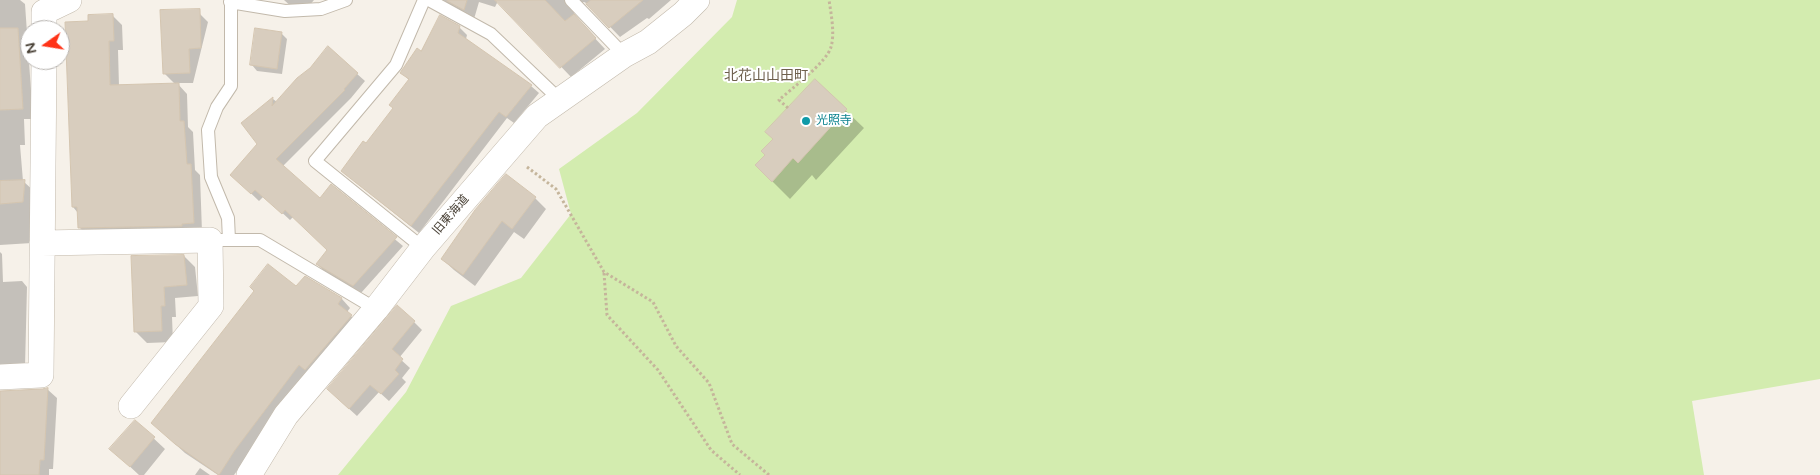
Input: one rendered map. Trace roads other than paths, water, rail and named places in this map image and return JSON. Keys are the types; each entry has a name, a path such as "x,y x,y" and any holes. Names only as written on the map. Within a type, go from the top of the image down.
{"street":[{"path":"44,20 44,12 69,0"},
{"name":"旧東海道","path":"249,475 286,415 376,309 423,248 537,116 624,55 648,42 683,14 697,0"},
{"path":"0,378 41,375 44,70"},
{"path":"42,242 220,240 211,306 131,406"}],"lane":[{"path":"346,0 321,9 285,11 230,1 231,86 217,107 208,130 211,177 228,218 220,240 260,240 376,309"},
{"path":"423,248 315,161 396,65 424,0"},
{"path":"429,0 491,34 559,100"},
{"path":"571,0 624,55"}],"place":[{"name":"光照寺","path":"806,121"}],"district":[{"name":"北花山山田町","path":"766,76"}]}
